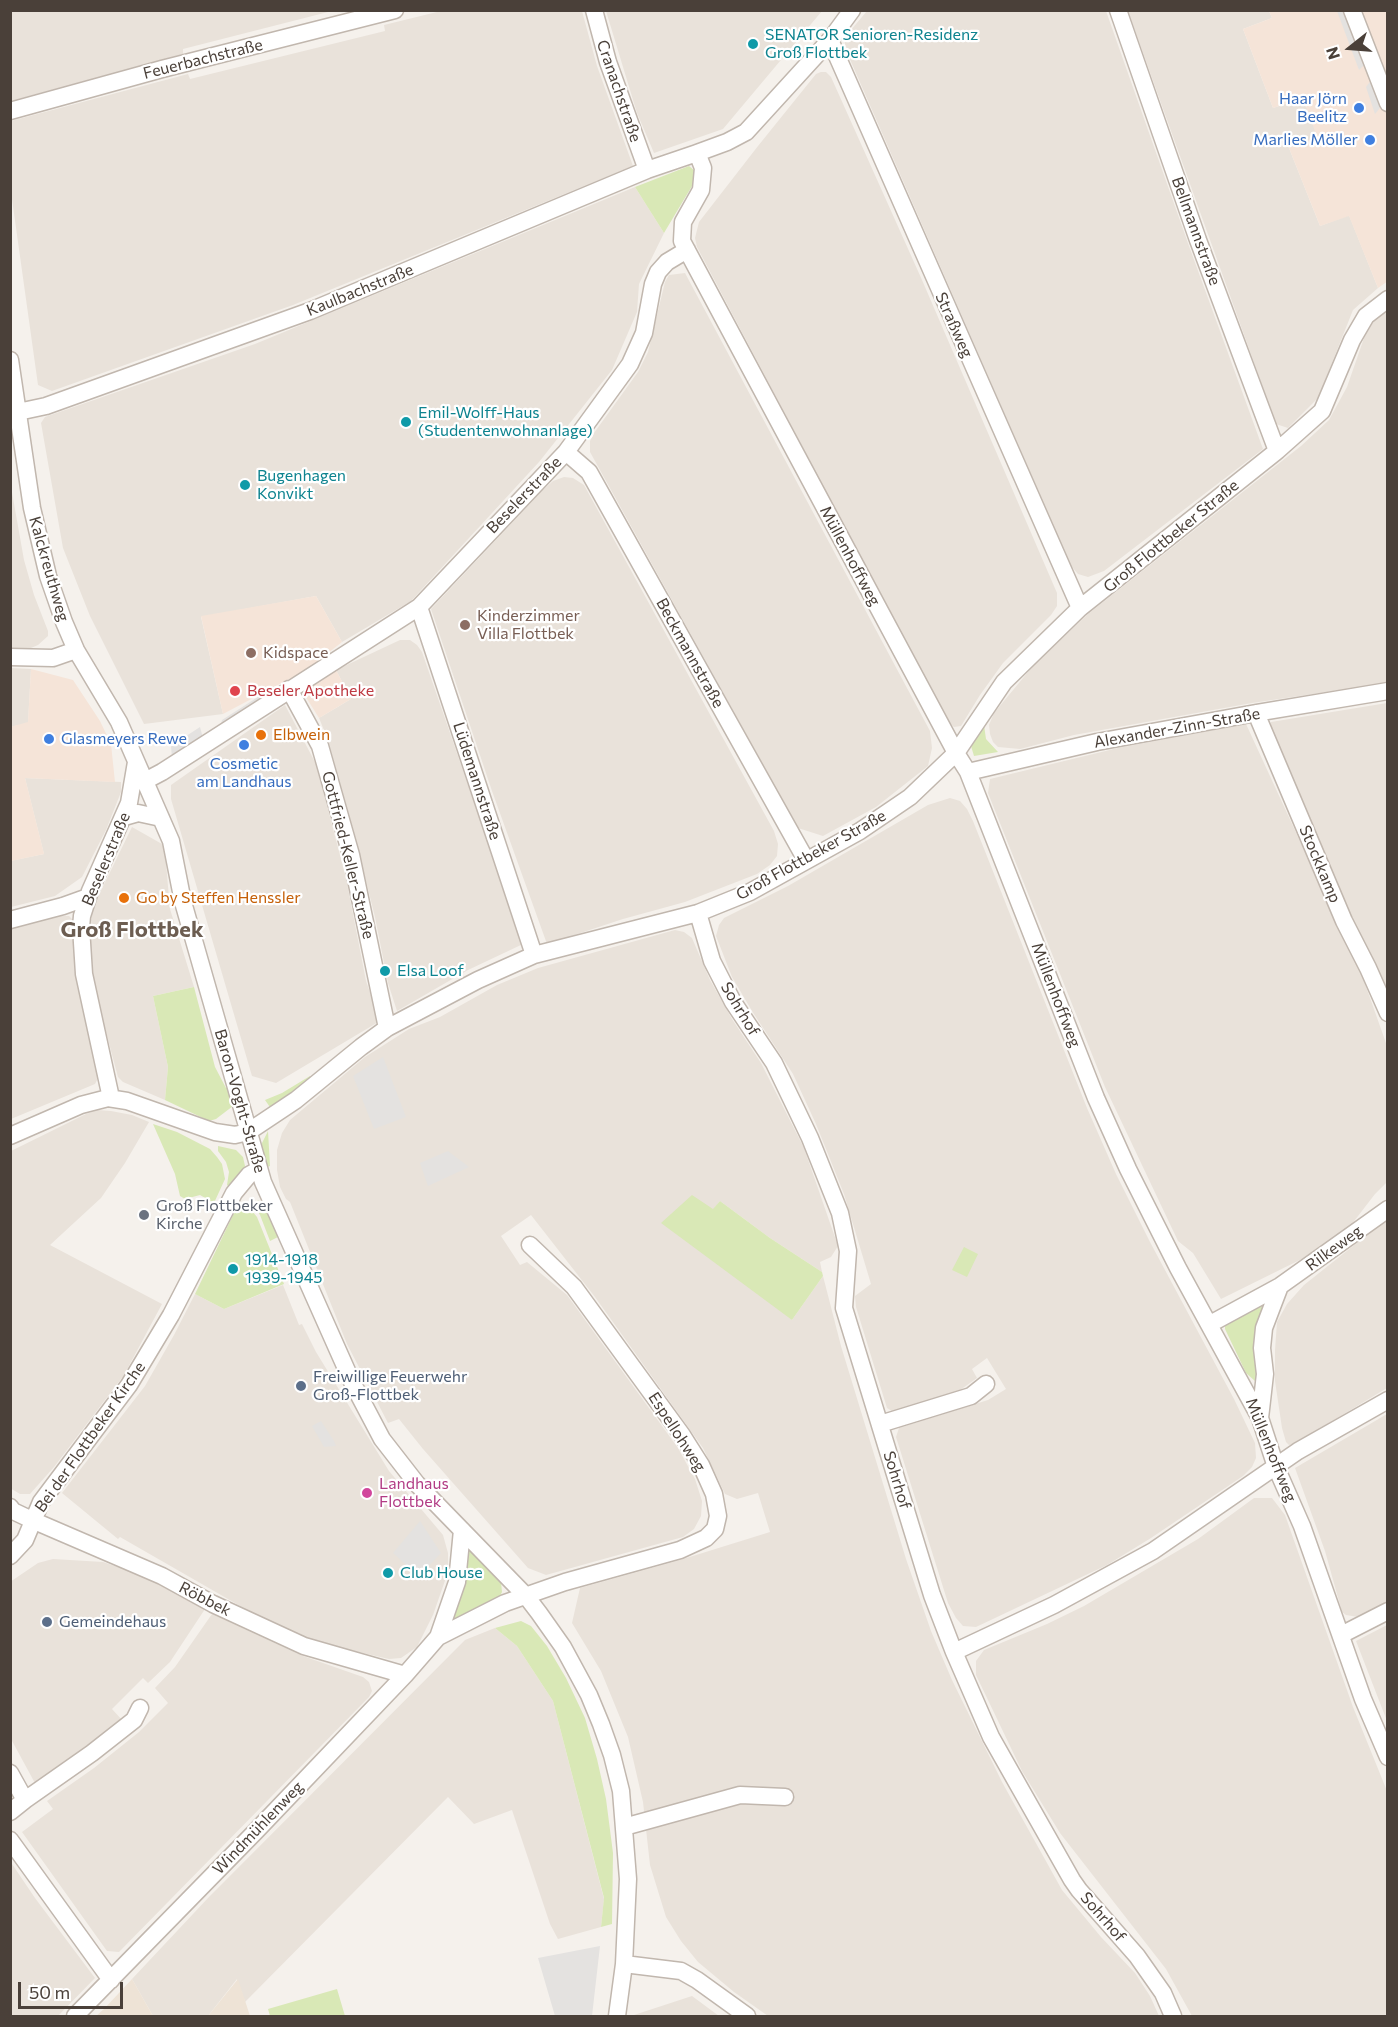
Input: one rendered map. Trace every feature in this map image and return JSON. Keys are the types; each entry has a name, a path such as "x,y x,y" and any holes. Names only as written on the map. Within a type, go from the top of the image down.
{"street":[{"name":"Feuerbachstraße","path":"10,111 162,69 395,10"},
{"name":"Cranachstraße","path":"594,10 608,62 647,170"},
{"path":"687,250 682,241 683,222 701,190 703,168 697,153 746,132 830,40 852,10"},
{"name":"Bellmannstraße","path":"1118,10 1198,240 1277,451"},
{"path":"1352,10 1388,103"},
{"name":"Straßweg","path":"830,40 1080,608"},
{"name":"Kaulbachstraße","path":"18,412 46,406 310,311 647,170 697,153"},
{"name":"Beselerstraße","path":"145,781 419,607 566,452 630,364 644,333 652,284 658,272 667,262 687,250"},
{"name":"Müllenhoffweg","path":"687,250 968,772 1096,1098 1128,1169 1178,1268 1260,1418 1276,1467 1302,1526 1364,1699 1388,1757"},
{"name":"Groß Flottbeker Straße","path":"248,1132 296,1100 387,1028 478,981 534,955 698,913 750,892 860,831 910,797 956,753 1004,682 1080,608 1277,451 1322,411 1352,340 1366,316 1388,299"},
{"name":"Kalckreuthweg","path":"10,360 38,539 55,598 76,650 119,722 136,761"},
{"name":"Beckmannstraße","path":"566,452 589,472 806,861"},
{"name":"Lüdemannstraße","path":"419,607 534,955"},
{"path":"10,657 53,658 76,650"},
{"name":"Gottfried-Keller-Straße","path":"289,689 320,746 351,855 387,1028"},
{"name":"Alexander-Zinn-Straße","path":"968,772 1097,742 1388,691"},
{"name":"Stockkamp","path":"1256,713 1344,921 1388,1013"},
{"name":"Beselerstraße","path":"111,1098 84,974 81,927 88,897 124,817 133,787 136,761"},
{"name":"Baron-Voght-Straße","path":"136,761 173,848 183,902 258,1170 347,1371 382,1439 411,1477 526,1596 563,1647 589,1695 612,1755 621,1791 628,1879 624,1964 617,2016"},
{"path":"124,817 138,813 161,818"},
{"path":"10,920 88,897"},
{"name":"Sohrhof","path":"698,913 712,961 733,1002 774,1063 810,1138 840,1214 848,1251 844,1308 932,1595 954,1652 991,1737 1072,1880 1137,1956 1163,1993 1173,2016"},
{"path":"10,1136 94,1100 111,1098 136,1104 205,1130 228,1135 248,1132"},
{"name":"Bei der Flottbeker Kirche","path":"10,1556 24,1540 41,1502 129,1385 171,1315 234,1193 249,1175 258,1170"},
{"name":"Rilkeweg","path":"1210,1324 1280,1286 1388,1209"},
{"name":"Espellohweg","path":"526,1596 565,1582 680,1550 700,1542 710,1536 715,1529 718,1516 709,1482 682,1435 574,1287 530,1245"},
{"path":"1260,1418 1265,1374 1262,1348 1264,1328 1280,1286"},
{"path":"880,1424 972,1396 986,1384"},
{"path":"954,1652 1054,1605 1153,1551 1298,1451 1388,1400"},
{"name":"Röbbek","path":"10,1508 32,1520 152,1572 213,1604 304,1646 405,1675"},
{"name":"Windmühlenweg","path":"75,2016 405,1675 438,1637 457,1582 462,1530"},
{"name":"Windmühlenweg","path":"438,1637 526,1596"},
{"path":"1341,1635 1388,1611"},
{"path":"10,1812 134,1720 140,1708"},
{"path":"10,1773 25,1800"},
{"path":"624,1827 740,1796 785,1797"},
{"path":"10,1840 111,1980"},
{"path":"624,1964 681,1971 747,2016"}],"shaded area":[{"path":"11,10 332,11 183,49 183,54 11,101"},
{"path":"606,10 822,11 723,129 654,153 637,113"},
{"path":"441,11 582,11 597,66 633,166 293,305 52,391 38,385 11,192 11,121 188,74 190,79 385,31 384,25"},
{"path":"867,11 1106,11 1263,449 1104,571 1088,577 1078,574 1071,566 845,48 845,37"},
{"path":"1128,11 1269,11 1272,18 1243,29 1273,108 1303,98 1318,137 1289,148 1320,226 1349,215 1378,288 1353,310 1318,398 1288,428 1276,424"},
{"path":"1269,11 1387,11 1388,281 1378,288 1349,216 1320,226 1289,148 1317,137 1303,98 1273,108 1243,29 1272,18"},
{"path":"1337,11 1347,11 1367,62 1359,70"},
{"path":"826,72 831,77 922,280 1057,593 1057,606 1051,615 1003,663 961,726 954,727 947,721 697,247 695,238 699,222 816,74"},
{"path":"1373,78 1383,104 1375,114 1366,87"},
{"path":"635,187 664,233 639,284 637,312 612,370 539,462 411,601 342,642 316,596 201,617 223,714 144,724 90,616 63,548 41,423 45,417 255,344"},
{"path":"685,273 930,731 932,748 928,766 876,807 823,836 798,828 590,452 590,441 594,433 638,372 648,352 665,282 669,275"},
{"path":"1387,309 1387,683 1252,703 1074,735 1020,749 998,747 990,734 989,725 994,713 1033,666 1088,614 1301,446 1329,420 1347,387 1364,338 1376,317"},
{"path":"564,477 573,478 584,485 774,831 778,844 777,856 770,865 757,874 685,902 547,944 492,791 431,609 543,490 553,481"},
{"path":"10,481 24,560 48,631 48,636 31,648 11,649"},
{"path":"316,596 342,642 308,669 223,714 201,616"},
{"path":"400,640 410,640 422,652 523,944 468,970 397,1011 388,983 375,917 353,829 328,740 319,718 351,699 336,670"},
{"path":"11,668 31,669 28,723 11,727"},
{"path":"31,669 73,680 100,721 111,744 115,782 25,778 44,854 11,861 10,727 28,722"},
{"path":"336,670 351,699 319,718 304,694 311,685 329,671"},
{"path":"261,695 265,700 220,728 222,720"},
{"path":"1387,703 1387,988 1366,945 1346,918 1270,731 1271,722"},
{"path":"285,705 316,764 346,878 366,981 380,1021 276,1083 252,1076 171,799 171,785"},
{"path":"1246,724 1363,978 1387,1046 1387,1182 1348,1229 1322,1249 1221,1299 1193,1253 1178,1241 1105,1087 988,793 990,779 1118,748"},
{"path":"200,727 203,738 172,758 171,746"},
{"path":"25,778 121,782 121,792 106,830 82,877 55,896 11,907 10,861 44,854"},
{"path":"950,798 960,801 973,821 1087,1108 1116,1174 1234,1399 1255,1443 1256,1458 1252,1467 1243,1476 1107,1565 976,1627 963,1626 948,1603 896,1437 899,1428 988,1400 1006,1389 987,1358 972,1369 977,1378 953,1395 895,1413 887,1408 856,1307 855,1296 871,1284 844,1194 793,1074 732,977 716,936 724,918 788,886 928,805"},
{"path":"132,827 162,844 165,852 170,909 194,987 153,996 168,1067 165,1100 123,1082 118,1077 93,983 88,941 93,907"},
{"path":"59,916 69,916 73,920 75,974 98,1078 95,1084 11,1119 10,929"},
{"path":"675,930 684,932 692,938 710,980 761,1063 804,1148 838,1246 831,1257 820,1262 822,1272 770,1238 720,1201 713,1210 792,1320 823,1276 841,1346 906,1559 931,1631 952,1680 1002,1782 1062,1890 1135,1973 1150,1996 1159,2016 768,2016 734,1992 698,1962 666,1917 650,1865 643,1802 628,1737 601,1671 572,1623 580,1588 770,1532 758,1493 737,1499 725,1494 703,1448 595,1297 531,1215 501,1236 520,1265 527,1262 567,1295 678,1448 695,1479 702,1501 701,1516 694,1529 683,1537 546,1575 528,1568 399,1419 388,1423 347,1344 290,1202 280,1187 277,1150 282,1133 290,1120 365,1057 409,1029 440,1017 497,985 538,968"},
{"path":"383,1057 406,1117 374,1129 353,1076"},
{"path":"98,1110 132,1115 149,1122 101,1198 50,1245 162,1304 124,1375 54,1467 30,1494 20,1494 10,1488 11,1151"},
{"path":"448,1151 469,1167 428,1186 420,1163"},
{"path":"1387,1219 1387,1388 1289,1445 1282,1428 1275,1381 1277,1322 1287,1304 1304,1285"},
{"path":"283,1285 299,1325 302,1324 316,1352 389,1471 443,1535 448,1553 448,1572 433,1615 417,1647 401,1658 389,1659 307,1640 268,1622 120,1537 118,1539 62,1493 145,1386 195,1294 224,1309"},
{"path":"1387,1414 1387,1601 1358,1617 1346,1615 1342,1612 1325,1551 1295,1468"},
{"path":"321,1421 336,1446 324,1447 312,1426"},
{"path":"1254,1498 1272,1498 1285,1515 1353,1707 1387,1791 1387,2016 1192,2016 1166,1969 1060,1833 1022,1771 976,1675 976,1661 984,1650 1084,1606 1198,1539"},
{"path":"420,1521 441,1553 426,1569 414,1572 393,1553"},
{"path":"53,1559 103,1562 139,1574 205,1609 170,1662 148,1683 143,1678 112,1709 122,1720 36,1785 11,1739 10,1582 38,1563"},
{"path":"212,1614 303,1656 363,1677 369,1682 372,1691 369,1697 119,1952 107,1951 22,1832 53,1809 47,1801 94,1768 139,1732 168,1703 155,1688 175,1667"},
{"path":"1387,1625 1387,1721 1356,1641"},
{"path":"495,1628 517,1646 553,1701 604,1899 601,1927 558,1939 550,1924 512,1810 474,1824 448,1797 245,2002 237,1979 208,2016 153,2016 132,1979 208,1898 465,1640"},
{"path":"10,1861 95,1978 58,2016 11,2016"},
{"path":"600,1946 592,2016 555,2016 538,1958"},
{"path":"132,1979 153,2016 96,2016 104,2009"},
{"path":"238,1979 250,2016 208,2016"},
{"path":"692,1996 719,2016 634,2016 634,2015"}],"green space":[{"path":"689,166 695,171 695,181 664,233 635,187"},
{"path":"984,725 986,739 998,752 974,756 971,746"},
{"path":"194,987 215,1067 226,1088 229,1088 233,1106 216,1119 209,1121 165,1100 168,1067 153,996"},
{"path":"310,1076 311,1078 272,1110 265,1100 282,1093"},
{"path":"153,1124 177,1132 210,1149 217,1157 222,1164 225,1179 214,1203 200,1195 185,1199 180,1196 175,1174"},
{"path":"268,1131 270,1166 265,1168 262,1143"},
{"path":"218,1146 236,1150 243,1157 244,1170 229,1187 227,1185 229,1172 226,1162 218,1151"},
{"path":"692,1195 713,1209 720,1201 770,1238 822,1272 823,1276 792,1320 661,1223"},
{"path":"258,1200 270,1215 280,1236 270,1241 254,1206"},
{"path":"246,1204 257,1217 284,1284 224,1309 195,1294 234,1213"},
{"path":"964,1247 978,1254 967,1277 952,1270"},
{"path":"1266,1303 1260,1379 1255,1381 1246,1373 1225,1329 1225,1323"},
{"path":"467,1547 501,1582 502,1592 499,1598 449,1624"},
{"path":"521,1621 531,1626 547,1646 566,1678 585,1718 606,1799 613,1853 612,1924 601,1927 604,1898 553,1701 517,1646 495,1628"},
{"path":"337,1989 345,2016 270,2016 268,2009"}],"place":[{"name":"SENATOR Senioren-Residenz Groß Flottbek","path":"753,44"},
{"name":"Haar Jörn Beelitz","path":"1359,108"},
{"name":"Marlies Möller","path":"1370,140"},
{"name":"Emil-Wolff-Haus (Studentenwohnanlage)","path":"406,422"},
{"name":"Bugenhagen Konvikt","path":"245,485"},
{"name":"Kinderzimmer Villa Flottbek","path":"465,625"},
{"name":"Kidspace","path":"251,653"},
{"name":"Beseler Apotheke","path":"235,691"},
{"name":"Elbwein","path":"261,735"},
{"name":"Glasmeyers Rewe","path":"49,739"},
{"name":"Cosmetic am Landhaus","path":"244,745"},
{"name":"Go by Steffen Henssler","path":"124,898"},
{"name":"Elsa Loof","path":"385,971"},
{"name":"Groß Flottbeker Kirche","path":"144,1215"},
{"name":"1914-1918 1939-1945","path":"233,1269"},
{"name":"Freiwillige Feuerwehr Groß-Flottbek","path":"301,1386"},
{"name":"Landhaus Flottbek","path":"367,1493"},
{"name":"Club House","path":"388,1573"},
{"name":"Gemeindehaus","path":"47,1622"}],"district":[{"name":"Groß Flottbek","path":"132,930"}]}
